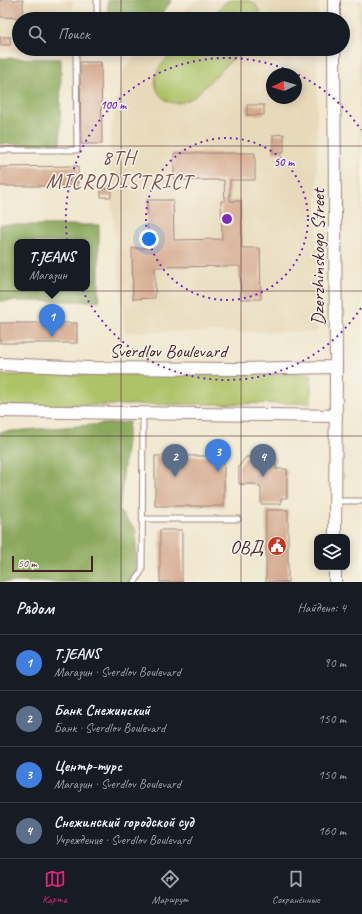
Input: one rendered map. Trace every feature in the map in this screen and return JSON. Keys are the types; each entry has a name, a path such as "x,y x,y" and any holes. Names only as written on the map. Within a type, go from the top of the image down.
{"street":[{"path":"334,0 334,12"},
{"name":"Dzerzhinskogo Street","path":"334,56 336,367 335,534"},
{"name":"Sverdlov Boulevard","path":"0,364 88,368 336,367"},
{"path":"0,411 336,416"},
{"path":"335,570 335,582"}],"lane":[{"path":"97,0 97,12"},
{"path":"0,150 77,150 76,56"},
{"path":"135,582 142,570 143,413"},
{"path":"336,501 362,501"},
{"path":"143,519 238,519"}],"shaded area":[{"path":"0,0 73,0 73,12 12,12 12,52 0,52"},
{"path":"196,0 318,0 318,12 183,12"},
{"path":"358,0 362,0 362,422"},
{"path":"137,56 317,56 317,332 125,332 111,197 110,135 124,68"}],"green space":[{"path":"108,0 172,0 163,12 108,12"},
{"path":"231,0 249,1 256,5 260,12 216,12 226,2"},
{"path":"170,56 236,56 194,97 183,102 176,103 162,97 156,88 155,77"},
{"path":"0,58 61,59 60,145 0,144"},
{"path":"0,225 99,225 99,301 0,301"},
{"path":"311,374 311,403 0,406 0,375"},
{"path":"129,422 119,511 136,530 136,573 131,582 0,582 0,432"}],"building":[{"path":"0,0 23,0 23,12 12,12 12,18 0,17"},
{"path":"0,37 10,37 10,45 0,45"},
{"path":"80,62 101,62 102,144 81,144"},
{"path":"247,105 264,105 264,115 247,115"},
{"path":"284,134 284,153 273,153 273,135"},
{"path":"174,153 255,153 255,180 230,180 230,201 241,201 242,248 260,248 261,299 241,299 240,266 155,267 155,298 133,299 132,248 148,248 147,200 173,200 174,240 222,239 221,201 225,201 224,180 174,180"},
{"path":"78,166 78,186 0,186 0,167"},
{"path":"111,188 111,197 101,197 101,189"},
{"path":"0,323 77,323 77,343 0,343"},
{"path":"155,456 224,456 224,506 155,506"},
{"path":"246,457 275,457 276,469 287,469 287,498 281,498 281,504 261,504 261,488 255,484 239,484 239,466"},
{"name":"ОВД","path":"266,510 288,510 288,582 266,582"},
{"path":"160,530 182,530 182,582 160,582"}],"place":[{"name":"T.JEANS","path":"52,337"},
{"name":"Центр-турс","path":"218,472"},
{"name":"Банк Снежинский","path":"175,477"},
{"name":"Снежинский городской суд","path":"263,477"},
{"name":"ОВД","path":"277,546"}],"district":[{"name":"8TH MICRODISTRICT","path":"119,169"}]}
